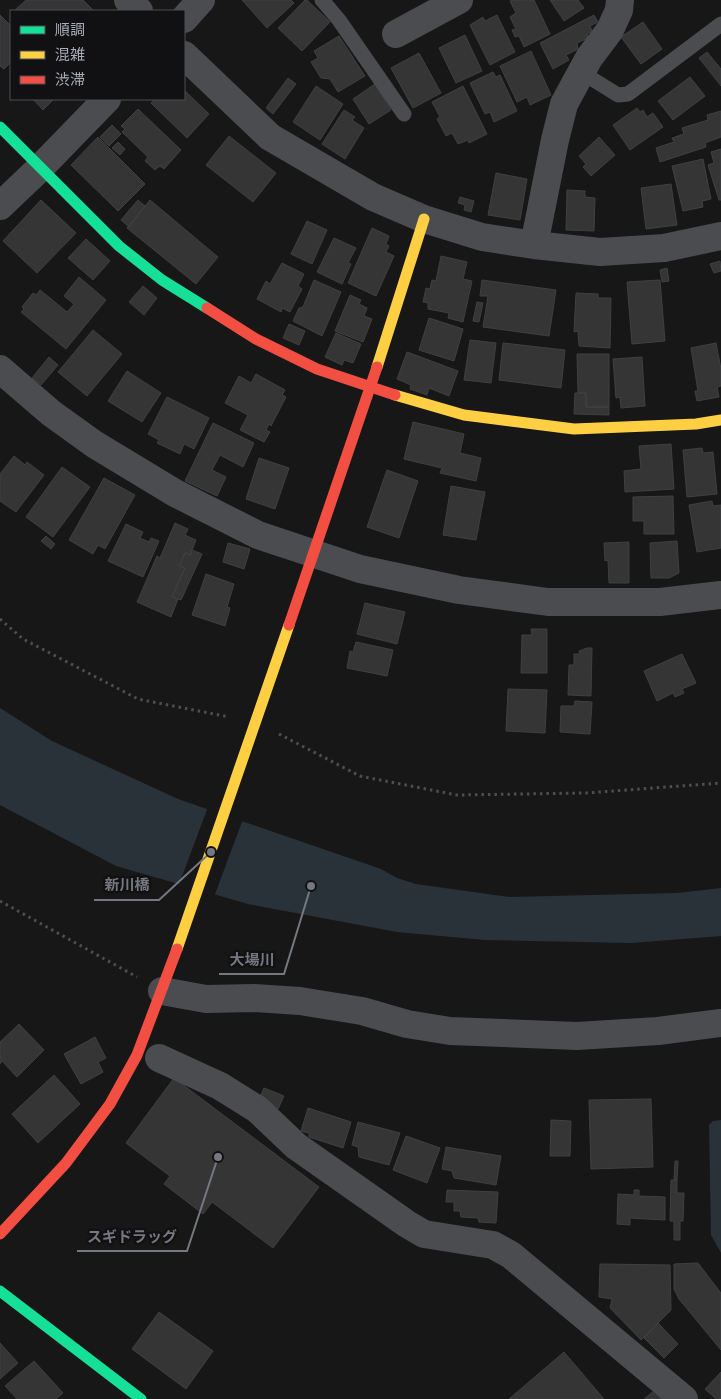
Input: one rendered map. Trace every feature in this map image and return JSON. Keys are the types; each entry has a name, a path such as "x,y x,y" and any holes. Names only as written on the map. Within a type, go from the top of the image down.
{"street":[{"path":"128,0 138,10"},
{"path":"185,18 201,0"},
{"path":"396,34 459,0"},
{"path":"534,245 564,104 581,72 610,30 619,10 620,0"},
{"path":"185,56 270,137 373,197 424,220 482,237 600,252 664,248 721,236"},
{"path":"0,206 106,100"},
{"path":"0,127 119,246 162,280 256,339 317,369 370,388 464,415 574,428 696,424 721,420"},
{"path":"0,1234 66,1163 110,1104 137,1055 166,979 256,722 365,403 424,220"},
{"path":"0,369 51,413 94,444 175,493 258,535 360,569 459,590 548,602 660,602 721,595"},
{"path":"166,979 206,999 254,998 300,1001 362,1011 407,1024 450,1031 577,1036 658,1031 721,1023"},
{"path":"159,1058 220,1086 257,1109 296,1146 424,1234 493,1245 511,1255 684,1399"},
{"path":"0,1291 141,1399"}],"lane":[{"path":"322,0 339,20 404,114"},
{"path":"581,72 618,95 628,94 721,24"}],"path":[{"path":"0,620 23,638 138,699 256,722 360,776 457,795 586,793 721,783"},
{"path":"0,901 166,979"}],"shaded area":[{"path":"0,708 52,741 178,799 381,869 397,878 416,884 509,897 677,893 721,888 721,936 631,943 485,940 397,932 248,904 116,866 0,805"},
{"path":"721,1120 721,1253 711,1235 709,1125 713,1121"}],"pier":[{"path":"208,807 243,819 214,897 178,887"}],"building":[{"path":"26,0 83,0 93,10 15,10"},
{"path":"242,0 291,0 294,3 267,28"},
{"path":"305,0 330,22 302,51 278,28"},
{"path":"534,0 550,34 524,47 519,36 515,37 512,30 516,29 510,17 516,13 510,1"},
{"path":"550,0 578,0 584,8 564,21"},
{"path":"0,15 10,25 10,63 4,69 0,66"},
{"path":"497,15 515,52 490,65 470,25 483,17 485,21"},
{"path":"594,15 598,22 590,26 592,31 587,34 588,38 577,43 578,49 566,55 569,60 553,69 540,43"},
{"path":"643,22 662,49 641,64 621,37"},
{"path":"465,35 482,71 456,83 439,48"},
{"path":"339,36 365,76 338,92 330,79 321,78 311,62 318,58 314,51"},
{"path":"531,51 551,95 530,105 527,97 517,102 500,66"},
{"path":"707,52 721,69 721,86 699,58"},
{"path":"419,53 441,93 413,108 391,68"},
{"path":"493,72 496,77 500,75 517,111 494,122 490,112 485,114 470,83"},
{"path":"690,77 705,96 673,120 658,101"},
{"path":"288,78 296,84 273,114 266,108"},
{"path":"375,84 391,110 369,124 353,99"},
{"path":"316,86 343,104 320,140 293,122"},
{"path":"463,86 487,134 469,143 468,140 458,144 452,133 446,136 437,119 440,117 432,102"},
{"path":"185,91 209,114 187,138 151,103 154,100 185,100"},
{"path":"34,100 53,100 43,110"},
{"path":"637,108 640,112 643,110 647,117 653,113 663,127 630,150 613,125"},
{"path":"138,109 181,150 164,169 160,166 155,170 145,161 148,157 122,132 125,129 121,126"},
{"path":"344,110 355,117 352,120 364,128 345,159 322,144"},
{"path":"721,111 721,137 705,143 706,147 660,162 656,148 674,142 672,138 684,134 682,128 708,120 707,115"},
{"path":"112,125 121,134 109,146 100,137"},
{"path":"229,136 276,173 253,202 206,165"},
{"path":"98,137 145,184 118,211 71,165"},
{"path":"599,137 615,155 591,176 583,167 586,164 579,156"},
{"path":"118,142 125,149 120,155 112,148"},
{"path":"721,149 721,200 719,200 708,165 714,163 711,152"},
{"path":"703,159 711,199 702,201 703,207 683,211 672,166"},
{"path":"496,173 527,179 520,220 488,215"},
{"path":"671,184 677,225 646,229 641,188"},
{"path":"567,190 585,191 585,197 595,198 594,231 566,230"},
{"path":"460,197 474,201 471,212 464,210 465,205 458,203"},
{"path":"41,200 76,233 37,273 3,241"},
{"path":"138,200 145,206 129,227 121,220"},
{"path":"150,200 218,257 196,284 127,228"},
{"path":"307,221 327,230 312,264 291,254"},
{"path":"372,228 389,236 386,244 389,246 386,252 394,256 376,296 348,283"},
{"path":"334,238 356,248 348,263 351,264 342,284 317,272"},
{"path":"86,239 110,261 93,280 68,258"},
{"path":"441,256 467,262 463,279 472,281 463,322 448,318 449,313 428,309 428,303 423,302 426,288 430,289 432,280 436,281"},
{"path":"720,261 721,271 714,273 710,264"},
{"path":"282,263 304,274 298,286 302,289 290,312 282,308 281,312 257,299 266,281 270,284"},
{"path":"667,268 669,281 662,282 660,270"},
{"path":"79,277 106,300 66,349 21,312 24,309 22,307 33,293 36,295 40,290 67,312 74,304 64,296"},
{"path":"314,280 341,292 322,336 293,321 299,308 303,307"},
{"path":"482,280 556,290 549,336 483,327 488,296 480,296"},
{"path":"660,280 665,341 632,344 627,282"},
{"path":"143,286 157,298 144,315 129,302"},
{"path":"576,293 598,294 598,298 611,298 610,348 579,346 578,331 574,332"},
{"path":"350,295 361,300 359,304 367,308 364,316 372,319 363,342 335,331"},
{"path":"477,302 483,303 479,322 473,321"},
{"path":"429,318 463,329 454,361 419,350"},
{"path":"289,324 305,331 299,345 283,338"},
{"path":"93,330 122,354 87,396 58,372"},
{"path":"336,333 361,344 353,363 344,360 342,365 325,357"},
{"path":"470,340 496,343 491,383 464,380"},
{"path":"503,343 565,350 561,388 499,380"},
{"path":"716,343 721,369 721,386 717,387 719,397 697,401 695,391 698,391 691,348"},
{"path":"407,352 458,371 449,396 429,388 427,395 410,389 411,385 397,379"},
{"path":"577,354 609,354 609,407 586,407 586,393 578,393"},
{"path":"49,357 58,365 41,385 32,378"},
{"path":"642,357 645,406 621,408 620,397 616,398 613,359"},
{"path":"127,371 161,393 142,422 108,401"},
{"path":"256,374 285,390 282,395 286,397 271,426 269,424 266,430 270,432 264,442 240,430 248,415 225,403 239,376 251,383"},
{"path":"575,393 586,393 586,407 609,407 609,415 574,414"},
{"path":"167,397 209,418 194,449 184,444 180,454 157,443 159,440 148,434"},
{"path":"413,422 464,434 460,453 481,458 476,481 440,473 442,468 404,459"},
{"path":"213,423 254,443 243,467 220,455 212,470 226,477 217,496 185,481"},
{"path":"671,444 674,489 625,492 624,471 641,469 639,446"},
{"path":"702,448 703,453 713,452 717,494 687,497 683,450"},
{"path":"14,456 25,465 27,462 44,475 16,512 0,501 0,474"},
{"path":"259,458 289,468 275,509 246,499"},
{"path":"62,467 90,487 53,537 26,517"},
{"path":"387,470 418,481 399,538 367,527"},
{"path":"104,478 135,495 105,549 98,545 93,554 69,540"},
{"path":"451,486 485,492 476,540 443,535"},
{"path":"673,496 674,534 644,534 644,521 633,521 633,497"},
{"path":"712,501 713,506 721,505 721,548 697,552 689,505"},
{"path":"175,523 188,529 185,535 196,540 190,555 185,553 179,566 185,568 172,597 178,599 171,617 137,602 157,556 160,558"},
{"path":"126,524 143,532 140,538 149,542 151,538 159,541 143,577 108,561"},
{"path":"46,536 55,544 51,549 41,541"},
{"path":"677,541 679,573 669,578 651,578 650,543"},
{"path":"629,542 629,583 609,583 608,560 605,561 604,543"},
{"path":"228,543 250,549 244,569 223,562"},
{"path":"192,550 202,554 181,600 172,597 185,568 179,566 185,553 190,555"},
{"path":"206,574 234,584 227,607 230,608 225,626 192,615"},
{"path":"365,603 405,612 397,644 357,634"},
{"path":"531,629 547,629 547,673 521,673 522,635 532,635"},
{"path":"356,642 393,650 387,676 347,668 350,651 353,652"},
{"path":"592,648 591,696 568,695 569,665 574,665 574,654 580,654 579,651"},
{"path":"682,654 696,683 682,689 684,693 675,697 673,693 657,701 644,671"},
{"path":"508,689 547,690 545,733 506,731"},
{"path":"575,701 592,702 590,734 560,732 561,706 574,706"},
{"path":"19,1024 44,1050 17,1077 2,1061 0,1064 0,1042"},
{"path":"95,1037 106,1058 98,1062 103,1072 81,1084 64,1054"},
{"path":"54,1075 80,1104 38,1143 12,1114"},
{"path":"174,1078 319,1187 273,1248 212,1202 203,1214 164,1184 170,1176 126,1143"},
{"path":"264,1088 284,1096 278,1109 261,1095"},
{"path":"651,1099 653,1167 591,1169 589,1100"},
{"path":"308,1108 351,1122 343,1148 309,1137 309,1133 301,1131"},
{"path":"551,1120 571,1121 570,1156 550,1156"},
{"path":"358,1122 400,1133 389,1165 359,1157 358,1147 352,1145"},
{"path":"406,1136 440,1148 427,1183 393,1170"},
{"path":"446,1147 501,1156 496,1185 454,1178 452,1171 442,1169"},
{"path":"675,1161 678,1161 677,1180 674,1179"},
{"path":"671,1180 677,1180 677,1193 684,1193 683,1221 680,1221 680,1240 674,1240 674,1221 670,1221"},
{"path":"447,1190 498,1192 496,1223 479,1222 478,1218 461,1217 460,1211 454,1211 454,1202 446,1202"},
{"path":"634,1190 639,1190 639,1196 665,1197 665,1220 630,1218 630,1225 617,1224 618,1194 634,1195"},
{"path":"698,1263 721,1293 721,1350 679,1299 674,1289 674,1264"},
{"path":"600,1264 670,1265 671,1310 641,1340 610,1308 612,1299 599,1297"},
{"path":"159,1312 213,1351 186,1389 132,1349"},
{"path":"658,1323 678,1344 664,1358 644,1338"},
{"path":"0,1343 18,1363 0,1379"},
{"path":"564,1352 604,1399 509,1399"},
{"path":"34,1361 63,1393 56,1399 17,1399 5,1386"},
{"path":"721,1372 721,1399 716,1399 705,1389"},
{"path":"655,1390 663,1399 644,1399"}],"traffic: fast":[{"path":"0,127 119,246 162,280 207,308"},
{"path":"0,1291 141,1399"}],"traffic: slow":[{"path":"377,367 424,219"},
{"path":"395,395 464,415 574,429 696,424 721,420"},
{"path":"177,949 289,625"}],"traffic: jam":[{"path":"207,308 256,339 317,369 395,395"},
{"path":"289,625 377,367"},
{"path":"0,1234 66,1163 110,1104 137,1055 177,949"}],"place":[{"name":"新川橋","path":"211,852"},
{"name":"大場川","path":"311,886"},
{"name":"スギドラッグ","path":"218,1157"}]}
